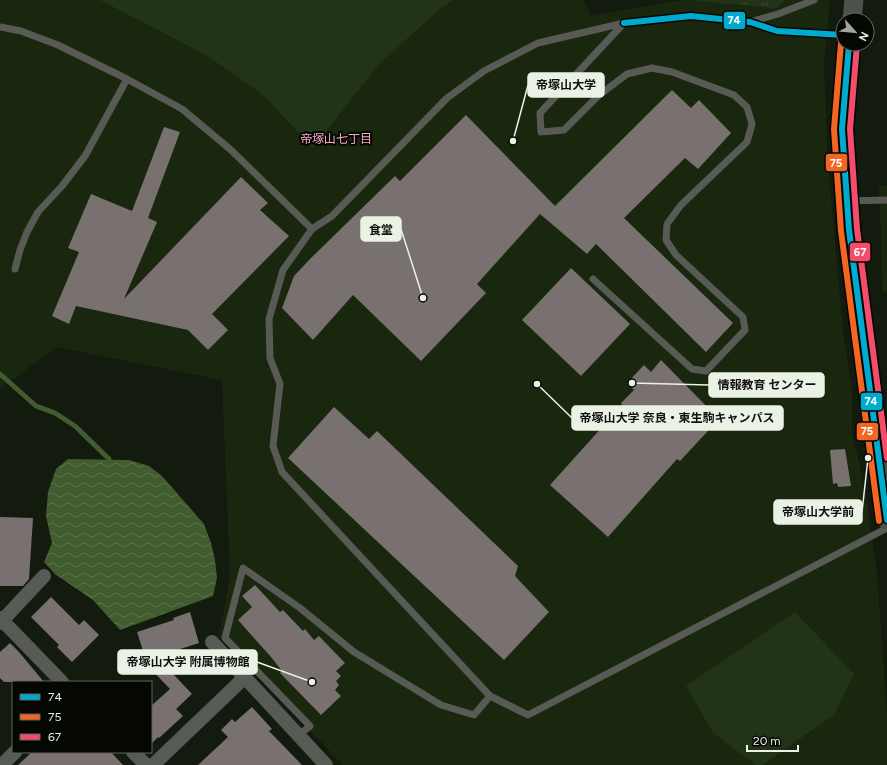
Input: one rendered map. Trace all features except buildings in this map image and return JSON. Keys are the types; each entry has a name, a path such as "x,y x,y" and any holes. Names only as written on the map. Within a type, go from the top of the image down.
{"main road":[{"path":"853,12 854,0"},
{"path":"848,52 842,129 849,230 887,520"}],"street":[{"path":"44,576 1,621 61,681"},
{"path":"212,642 321,763"},
{"path":"153,765 244,678"},
{"path":"2,765 14,753"},
{"path":"134,753 146,765"}],"lane":[{"path":"750,22 778,14 814,0"},
{"path":"835,35 777,31 750,22 691,16 624,23 538,43 484,71 447,98 332,216 312,229 283,270 269,319 270,358 280,384 273,446 282,472 490,696 528,715 887,528"},
{"path":"594,279 692,369 706,371 745,330 743,316 676,255 666,240 666,224 680,205 747,142 752,124 747,107 734,95 672,72 652,68 627,74 598,96 564,130 541,132 540,114 624,23"},
{"path":"0,28 21,31 58,45 127,79 182,109 231,150 312,229"},
{"path":"15,269 27,232 38,212 62,186 85,156 127,79"},
{"path":"847,201 887,200"},
{"path":"298,736 310,726 225,638 243,568 300,608 354,652 441,705 474,715 490,696"}],"shaded area":[{"path":"0,0 584,0 591,16 681,0 830,0 824,64 828,163 843,330 852,390 852,434 867,502 877,573 887,711 887,765 343,765 219,636 230,577 222,380 57,347 0,389"},
{"path":"878,186 887,186 887,293 882,292 881,231"}],"green space":[{"path":"100,0 453,0 441,8 379,64 313,148 263,95 206,55"},
{"path":"687,0 785,0 777,8"},
{"path":"795,612 854,674 834,715 762,765 756,765 713,733 686,686"}],"water":[{"path":"68,459 129,460 149,466 162,476 204,524 215,560 217,578 213,596 120,630 93,600 55,574 44,562 52,543 46,516 48,492 56,469"}],"waterway":[{"path":"0,374 36,406 55,413 75,426 109,459"}],"transit line":[{"name":"74","path":"624,23 691,16 750,22 777,31 835,35"},
{"name":"75","path":"840,52 834,129 841,231 879,521"},
{"name":"74","path":"848,52 842,129 849,230 887,520"},
{"name":"67","path":"856,52 850,129 857,229 887,458"}],"place":[{"name":"帝塚山大学","path":"513,141"},
{"name":"食堂","path":"423,298"},
{"name":"情報教育 センター","path":"632,383"},
{"name":"帝塚山大学 奈良・東生駒キャンパス","path":"537,384"},
{"name":"帝塚山大学前","path":"868,458"},
{"name":"帝塚山大学 附属博物館","path":"312,682"}],"district":[{"name":"帝塚山七丁目","path":"336,139"}]}
